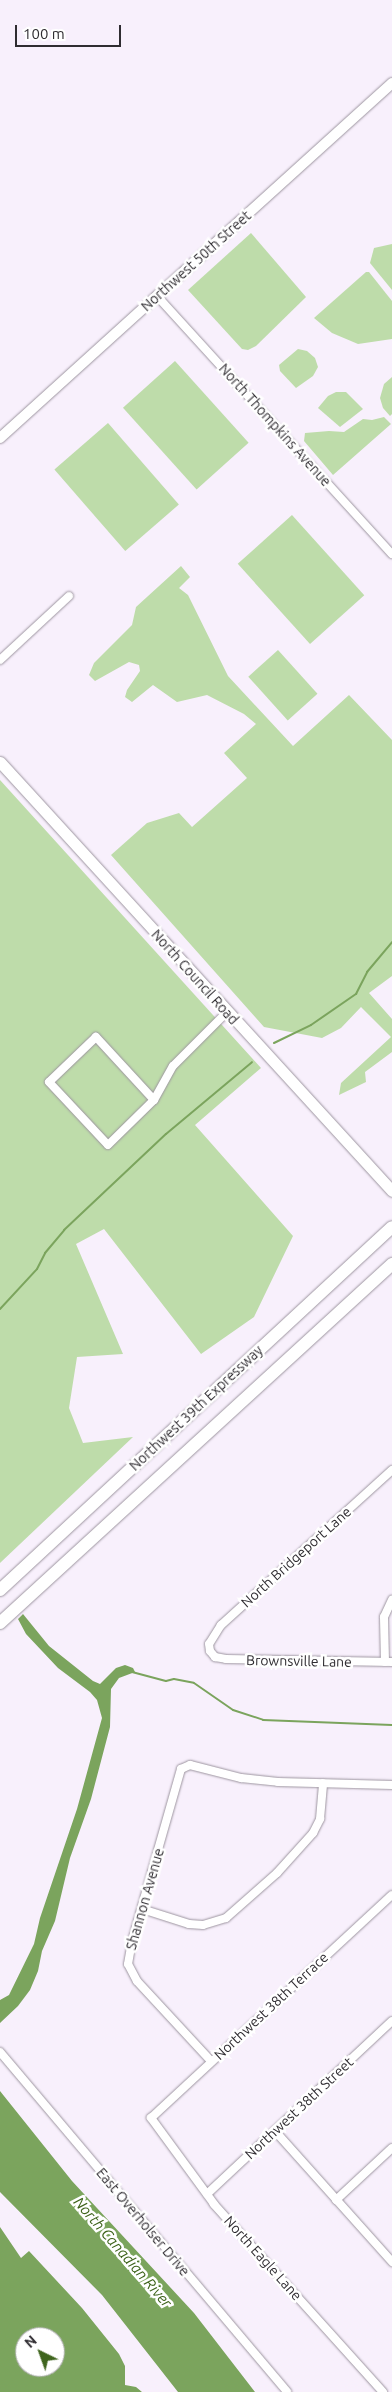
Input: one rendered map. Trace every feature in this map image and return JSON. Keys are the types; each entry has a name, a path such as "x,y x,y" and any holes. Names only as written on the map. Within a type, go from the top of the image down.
{"highway":[{"name":"Northwest 39th Expressway","path":"0,1590 392,1227"},
{"name":"Northwest 39th Expressway","path":"0,1624 392,1264"}],"main road":[{"name":"North Council Road","path":"0,762 392,1191"}],"street":[{"name":"Northwest 50th Street","path":"0,438 392,82"},
{"name":"North Thompkins Avenue","path":"157,296 392,554"},
{"path":"0,660 69,596"},
{"path":"154,1100 96,1037 49,1082 108,1144 154,1100 173,1066 227,1012"},
{"name":"North Bridgeport Lane","path":"210,1651 209,1644 221,1625 392,1470"},
{"path":"389,1662 384,1617 392,1600"},
{"name":"Brownsville Lane","path":"210,1651 215,1657 226,1659 389,1662"},
{"name":"Shannon Avenue","path":"211,2061 131,1972 129,1952 181,1769 190,1765 241,1778 322,1783"},
{"path":"142,1909 189,1924 203,1925 226,1918 276,1873 313,1833 320,1819 322,1783 392,1785"},
{"name":"Northwest 38th Terrace","path":"151,2118 211,2061 390,1900"},
{"name":"Northwest 38th Street","path":"206,2194 392,2022"},
{"name":"East Overholser Drive","path":"3,2055 287,2392"},
{"name":"North Eagle Lane","path":"151,2118 206,2194 383,2392"},
{"path":"274,2131 392,2262"},
{"path":"336,2200 392,2148"}],"shaded area":[{"path":"251,233 306,297 256,346 248,350 242,349 188,290"},
{"path":"392,244 392,290 370,263 374,248"},
{"path":"366,272 369,272 392,301 392,339 358,344 332,333 314,318"},
{"path":"298,349 307,351 315,358 318,367 313,376 296,388 280,371 279,365"},
{"path":"175,361 249,443 197,490 123,408"},
{"path":"392,377 392,414 390,416 383,408 380,398 384,384"},
{"path":"336,392 346,392 363,409 340,427 318,408 328,396"},
{"path":"384,417 391,424 333,475 304,441 305,433 344,432 363,419 372,420"},
{"path":"108,423 179,505 125,551 54,470"},
{"path":"292,515 364,595 310,644 238,564"},
{"path":"181,566 190,577 179,588 188,595 228,676 293,746 349,695 392,740 392,976 369,993 392,1019 392,1052 365,1072 366,1082 339,1095 341,1083 391,1037 361,1007 341,1028 322,1038 264,1027 111,855 147,823 179,813 192,827 247,778 224,753 256,724 244,714 207,695 177,702 153,685 132,702 125,697 127,690 140,671 139,665 129,662 95,681 89,675 94,663 132,625 136,607"},
{"path":"278,650 317,694 288,721 248,677"},
{"path":"0,780 261,1068 195,1125 293,1236 254,1317 201,1354 104,1229 76,1244 123,1354 77,1357 69,1408 83,1443 133,1437 0,1563"}],"water":[{"path":"23,1614 49,1646 93,1681 100,1684 116,1668 125,1665 133,1668 135,1672 119,1678 111,1689 110,1727 91,1799 70,1858 55,1921 42,1951 38,1971 30,1990 18,2006 0,2023 0,2000 9,1995 34,1944 40,1918 77,1809 102,1718 97,1700 90,1692 58,1668 26,1634 18,1619"},
{"name":"North Canadian River","path":"0,2091 72,2181 194,2313 255,2392 178,2392 102,2295 0,2192"},
{"path":"0,2227 21,2258 29,2251 82,2308 119,2354 125,2366 125,2385 136,2387 142,2392 0,2392"}],"waterway":[{"path":"274,1043 311,1025 356,994 367,972 392,942"},
{"path":"0,1309 37,1269 45,1253 64,1230 166,1134 252,1062"},
{"path":"132,1672 166,1681 174,1679 194,1683 233,1710 263,1720 392,1725"}]}
